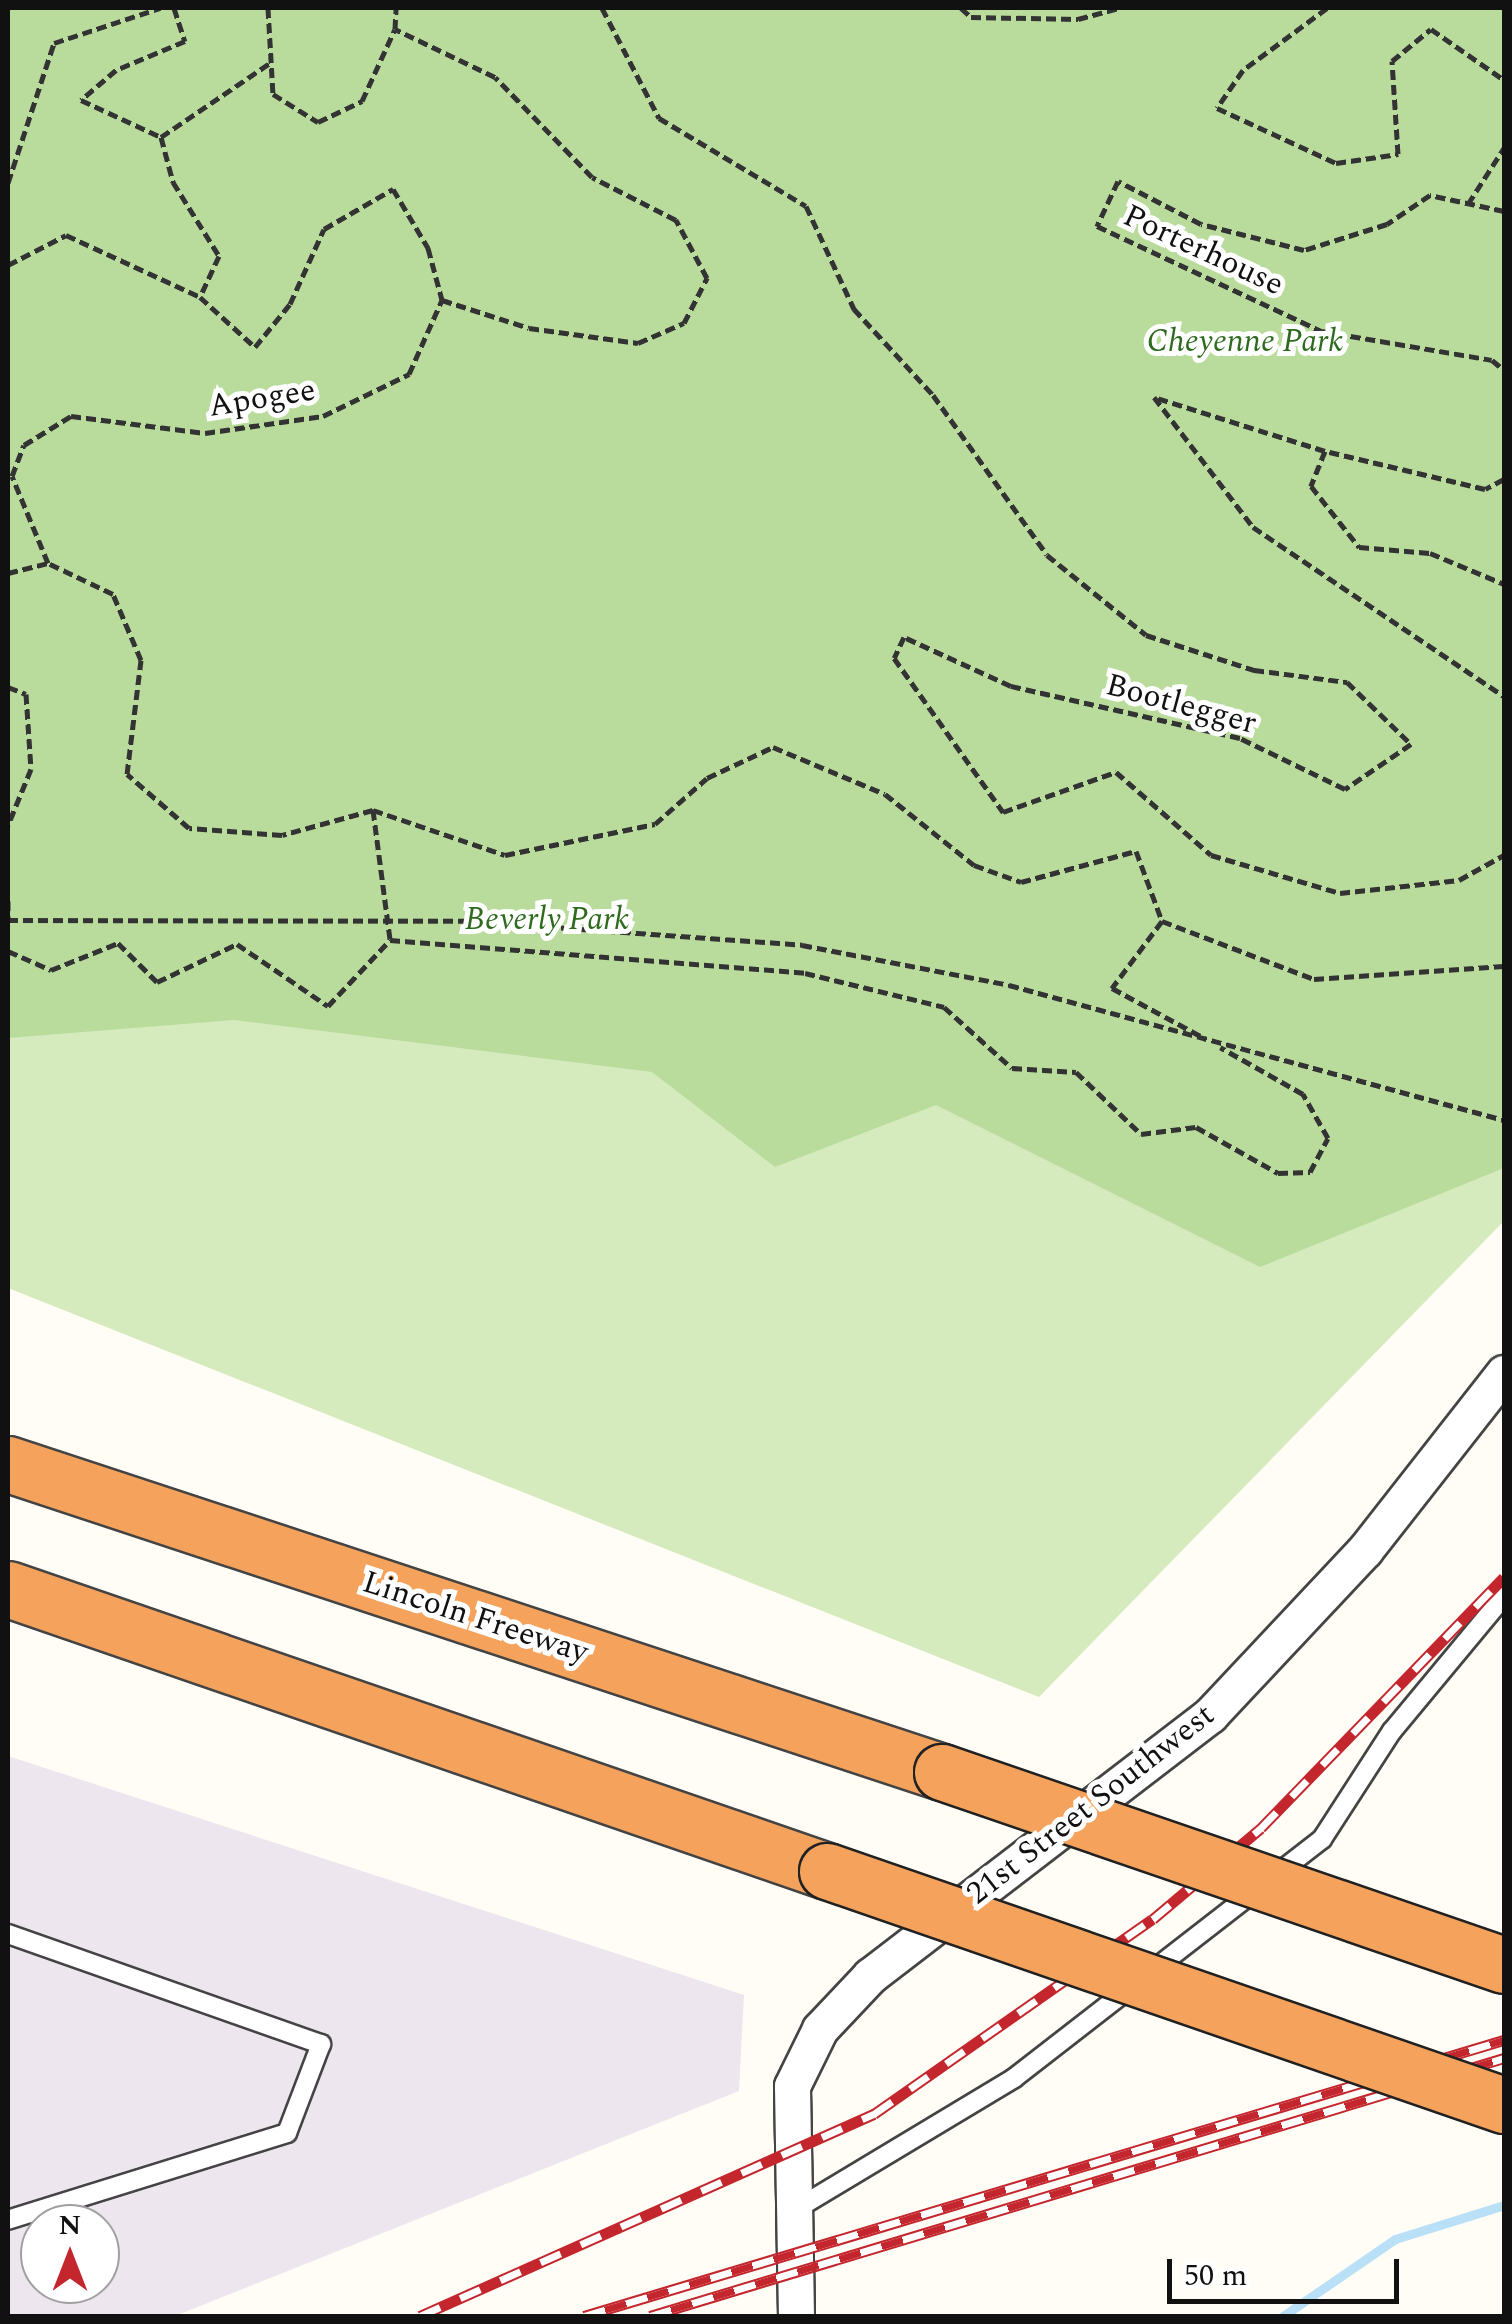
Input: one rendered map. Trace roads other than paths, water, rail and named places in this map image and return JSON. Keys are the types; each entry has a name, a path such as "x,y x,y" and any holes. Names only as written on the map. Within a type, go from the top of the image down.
{"highway":[{"name":"Lincoln Freeway","path":"8,1464 942,1772 1504,1965"},
{"path":"8,1589 1504,2106"}],"street":[{"name":"21st Street Southwest","path":"796,2316 792,2086 820,2030 870,1976 1210,1715 1365,1550 1504,1373"}],"lane":[{"path":"792,2212 1014,2078 1322,1840 1392,1731 1504,1596"},
{"path":"8,1934 321,2044 288,2133 8,2220"}],"waterway":[{"path":"1283,2316 1395,2239 1504,2205"}],"railway":[{"path":"420,2316 874,2114 1153,1919 1261,1828 1504,1577"},
{"path":"584,2316 1504,2040"},
{"path":"650,2316 1504,2058"}],"park label":[{"name":"Cheyenne Park","path":"1245,342"},
{"name":"Beverly Park","path":"547,920"}]}
